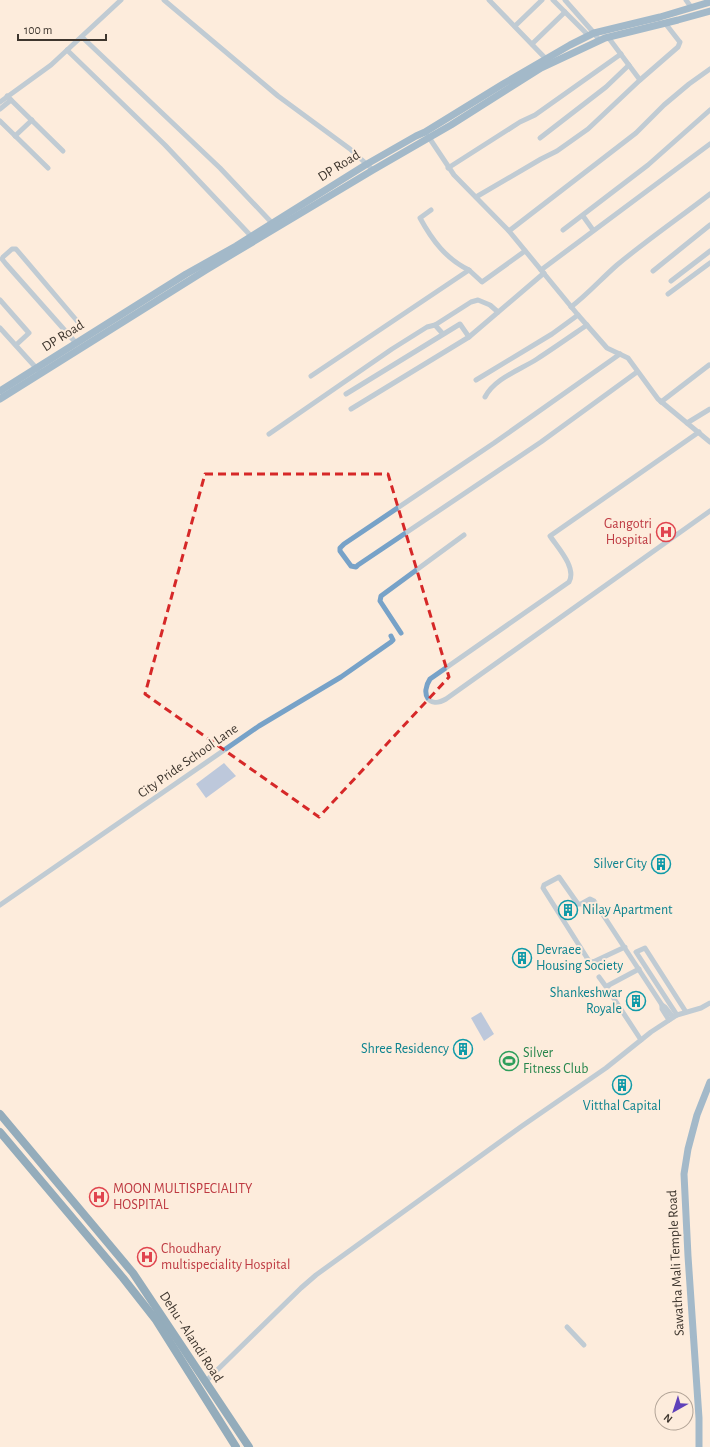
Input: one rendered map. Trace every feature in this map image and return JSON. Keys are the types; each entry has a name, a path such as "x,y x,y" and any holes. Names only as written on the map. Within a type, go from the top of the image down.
{"main road":[{"name":"Dehu - Alandi Road","path":"0,1114 133,1273 249,1447"},
{"name":"Dehu - Alandi Road","path":"0,1132 84,1230 146,1308 180,1356 236,1447"}],"street":[{"path":"0,109 9,98 51,65 121,0"},
{"path":"164,0 278,96 350,149 373,170"},
{"path":"489,0 548,61"},
{"path":"514,26 542,0"},
{"path":"553,0 599,40"},
{"path":"565,0 591,34"},
{"path":"686,0 691,7"},
{"name":"DP Road","path":"0,392 38,371 373,170 591,34 660,17 710,2"},
{"name":"DP Road","path":"548,61 608,37 710,11"},
{"path":"532,44 565,12"},
{"path":"476,197 541,158 557,151 588,129 650,72 679,44 679,40 665,23"},
{"path":"82,36 220,168 272,223"},
{"path":"608,37 640,80"},
{"path":"67,50 165,145 251,236"},
{"path":"448,168 520,122 535,115 621,54"},
{"path":"540,138 601,90 629,65"},
{"path":"509,231 636,133 664,105 710,69"},
{"path":"0,102 9,98"},
{"path":"9,98 63,151"},
{"path":"563,230 648,165 710,110"},
{"path":"15,136 32,120"},
{"path":"0,121 48,168"},
{"path":"427,135 448,168 509,231 571,307 607,348 628,358 637,372 661,402 710,442"},
{"name":"DP Road","path":"0,399 76,343 186,274 251,236 367,164 416,136 427,135"},
{"path":"351,409 469,338 593,230 632,203 710,144"},
{"path":"571,307 627,257 710,194"},
{"path":"431,210 420,218 432,239 448,256 462,267 469,270 482,282 525,251"},
{"path":"583,216 593,230"},
{"path":"653,271 710,225"},
{"path":"76,343 6,264 2,259 3,257 12,249 16,249 78,322"},
{"path":"671,281 710,251"},
{"path":"668,294 710,263"},
{"path":"311,376 469,270"},
{"path":"0,300 29,333 16,345"},
{"path":"268,434 392,349 427,327 435,325 471,302 478,300 490,305 498,312"},
{"path":"476,380 552,334 578,315"},
{"path":"346,394 460,324 469,338"},
{"path":"435,325 442,334"},
{"path":"485,397 496,383 539,358 587,325"},
{"path":"0,328 38,371"},
{"path":"620,354 494,443 344,544 340,550 351,566 356,567 515,460 637,372"},
{"path":"661,402 709,365"},
{"path":"687,423 710,409"},
{"path":"699,432 550,536 570,568 572,576 569,582 430,679 426,686 425,694 434,703 446,699 710,511"},
{"path":"401,633 380,601 381,596 464,535"},
{"name":"City Pride School Lane","path":"0,905 259,726 341,677 392,638"},
{"path":"624,947 593,962 589,961 543,888 544,885 559,877 578,904 592,899 639,969 662,1005 666,1007 673,1018"},
{"path":"673,1018 636,952 645,948 686,1012"},
{"path":"607,988 609,985 639,969"},
{"path":"599,977 641,1040"},
{"path":"206,1382 316,1275 522,1126 606,1068 641,1040 673,1018 686,1012 701,1008 710,1003"},
{"name":"Sawatha Mali Temple Road","path":"699,1447 699,1418 684,1174 688,1148 697,1115 710,1082"},
{"path":"567,1326 584,1345"}],"highlighted area":[{"path":"205,474 388,474 449,677 319,817 145,694"}],"shaded area":[{"name":"MOON MULTISPECIALITY HOSPITAL","path":"100,1185 111,1200 98,1210 87,1194"}],"water":[{"path":"224,763 236,776 206,798 196,784"},
{"path":"481,1012 494,1034 484,1041 471,1018"}],"place":[{"name":"Gangotri Hospital","path":"666,532"},
{"name":"Silver City","path":"661,864"},
{"name":"Nilay Apartment","path":"568,910"},
{"name":"Devraee Housing Society","path":"522,958"},
{"name":"Shankeshwar Royale","path":"636,1001"},
{"name":"Shree Residency","path":"463,1049"},
{"name":"Silver Fitness Club","path":"509,1061"},
{"name":"Vitthal Capital","path":"622,1085"},
{"name":"MOON MULTISPECIALITY HOSPITAL","path":"99,1197"},
{"name":"Choudhary multispeciality Hospital","path":"147,1257"}]}
